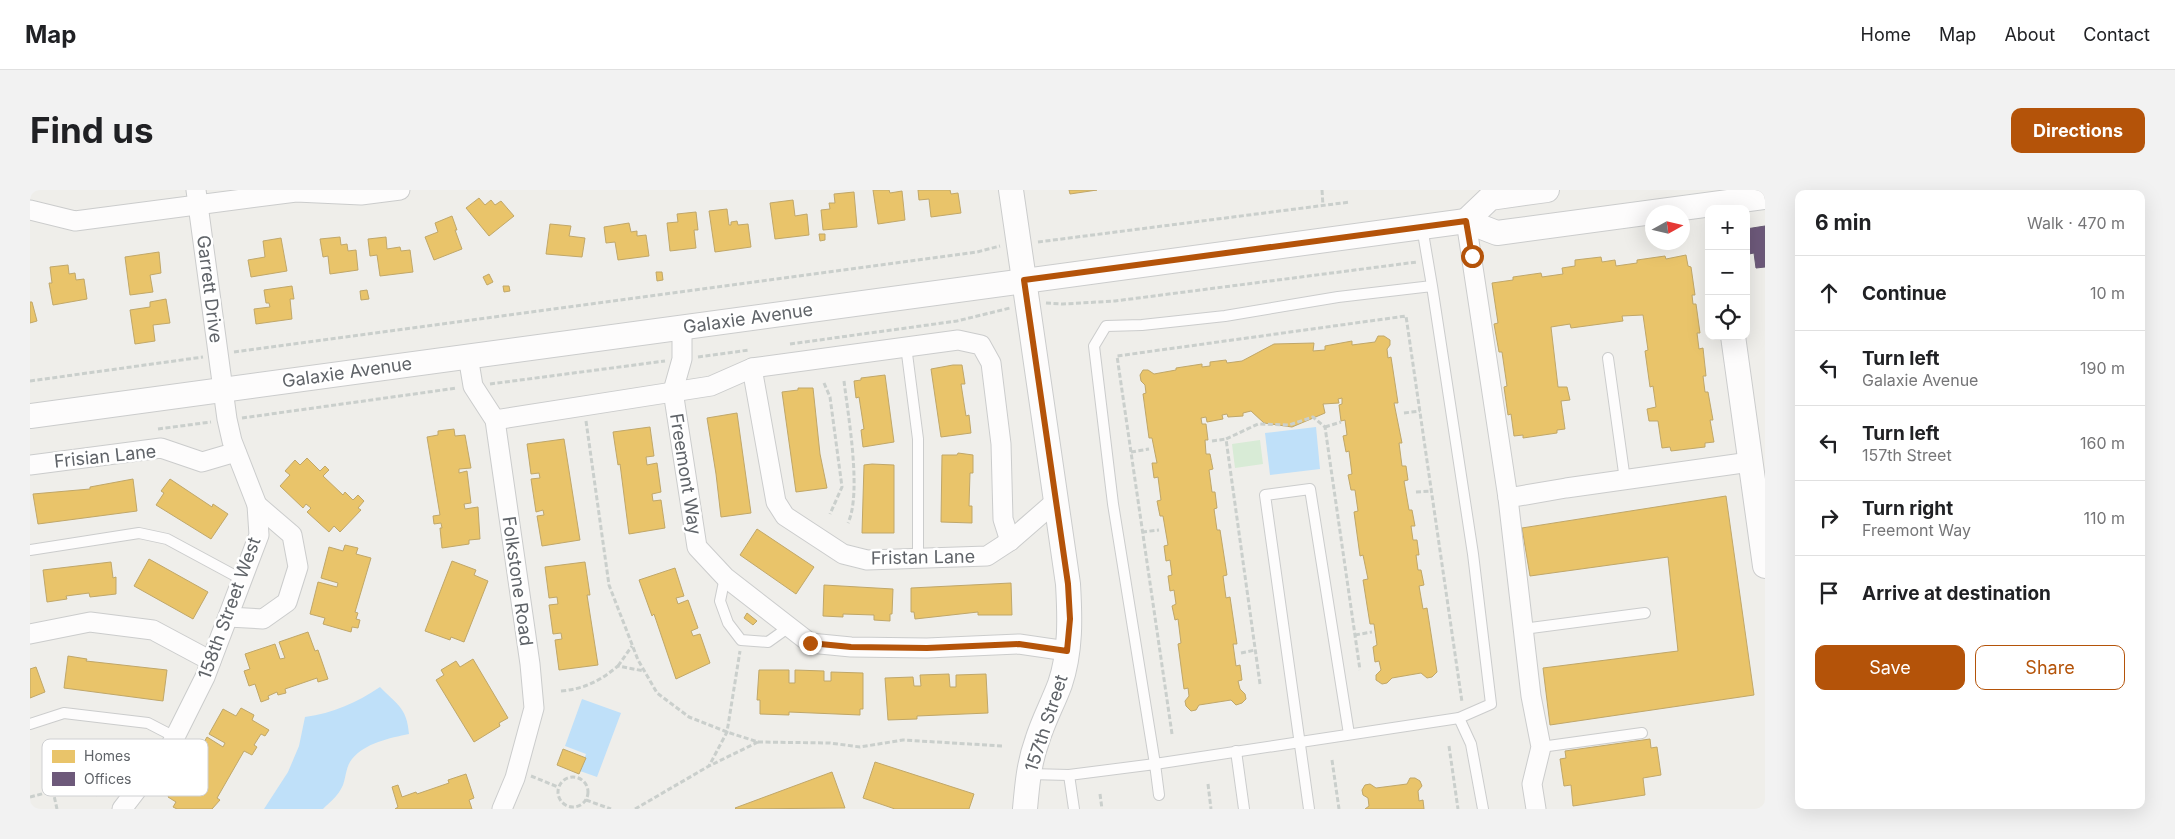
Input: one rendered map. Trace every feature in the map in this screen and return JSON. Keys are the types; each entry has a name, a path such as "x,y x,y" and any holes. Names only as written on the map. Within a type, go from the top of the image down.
{"street":[{"path":"30,210 75,220 197,198 296,192 361,196 400,190"},
{"name":"157th Street","path":"1011,190 1068,584 1070,619 1067,651 1060,683 1036,743 1028,774 1025,809"},
{"path":"1536,809 1532,784 1541,747 1531,696 1508,498 1466,221 1490,198 1547,190"},
{"name":"Galaxie Avenue","path":"30,416 1466,221 1497,233 1713,201 1765,197"},
{"name":"Garrett Drive","path":"197,198 222,389"},
{"name":"Freemont Way","path":"682,327 682,359 673,391 698,547 725,577 810,643 851,647 927,648 1019,644 1067,651"},
{"path":"495,420 711,386 752,368 958,340 980,345 991,362 1001,444 1003,519 1010,541"},
{"path":"1734,340 1765,566"},
{"name":"Folkstone Road","path":"468,356 473,386 495,420 530,664 534,708 515,778 502,809"},
{"name":"Fristan Lane","path":"752,368 776,502 785,516 843,554 867,560 987,556 1010,541 1056,501"},
{"name":"158th Street West","path":"175,737 211,661 243,580 258,535 257,505 236,452 227,419 222,389"},
{"name":"Frisian Lane","path":"30,465 161,448 202,462 236,452"},
{"path":"1508,498 1750,462"},
{"path":"228,617 263,619 271,614 287,602 298,568 292,535 257,505"},
{"path":"30,634 90,622 154,630 211,661"},
{"name":"158th Street West","path":"122,809 132,796"}],"lane":[{"path":"1028,774 1069,775 1154,764 1459,718 1491,704 1472,554 1422,227"},
{"path":"1160,795 1113,504 1094,346 1106,326 1142,325 1225,316 1338,297 1432,286"},
{"path":"906,346 918,439 918,559"},
{"path":"1608,358 1625,480"},
{"path":"1309,809 1265,495 1310,489 1349,734"},
{"path":"30,550 139,533 167,539 243,580"},
{"path":"725,577 720,601 728,623 741,640 768,642 789,627"},
{"path":"1524,629 1645,613"},
{"path":"30,724 64,713 148,723 175,737"},
{"path":"1459,718 1471,744 1483,809"},
{"path":"1541,747 1642,733"},
{"path":"1236,751 1244,809"},
{"path":"1069,775 1074,809"}],"path":[{"path":"1322,190 1323,206"},
{"path":"30,381 977,252 991,247 1350,202"},
{"path":"789,344 957,321 1028,304 1115,301 1428,261"},
{"path":"1172,734 1117,356 1406,316 1462,702"},
{"path":"153,430 751,349"},
{"path":"844,381 853,453 852,514 848,523"},
{"path":"824,384 830,397 842,488 830,514"},
{"path":"584,406 609,585 632,646 657,693 689,717 758,742 830,743 860,747 903,740 1003,746"},
{"path":"1404,413 1420,411"},
{"path":"1212,441 1226,439 1258,424 1289,425 1313,417 1325,427 1360,670"},
{"path":"1325,427 1341,422"},
{"path":"1226,439 1260,684"},
{"path":"1131,452 1148,449"},
{"path":"1416,492 1431,491"},
{"path":"1142,532 1159,530"},
{"path":"1355,635 1372,632"},
{"path":"709,766 727,732 741,640"},
{"path":"561,691 578,690 592,684 618,666 632,646"},
{"path":"1241,653 1255,650"},
{"path":"618,666 644,671"},
{"path":"635,809 709,766 758,742"},
{"path":"1449,746 1458,809"},
{"path":"1332,760 1339,809"},
{"path":"571,776 583,781 588,791 586,800 580,806 566,806 558,797 557,792 560,783 571,776"},
{"path":"1208,784 1212,809"},
{"path":"1100,794 1102,809"},
{"path":"54,796 58,809"},
{"path":"586,800 611,809"},
{"path":"595,803 596,809"}],"green space":[{"path":"1260,440 1263,464 1235,468 1232,444"}],"water":[{"path":"1316,427 1320,469 1270,475 1265,433"},
{"path":"380,687 400,707 406,718 409,734 378,742 357,753 348,765 341,789 323,809 264,809 288,772 299,746 305,717 325,713 344,706"},
{"path":"582,699 621,713 597,777 580,771 586,754 565,746"}],"building: Homes":[{"path":"873,190 889,190 890,193 902,191 905,220 878,224"},
{"path":"918,190 950,190 951,194 958,193 961,213 931,217 929,199 919,200"},
{"path":"1069,190 1097,190 1070,194"},
{"path":"854,192 857,227 823,230 821,210 830,209 829,203 835,203 834,194"},
{"path":"479,198 485,205 491,200 495,205 501,201 514,216 489,236 466,208"},
{"path":"793,200 795,216 807,214 809,235 775,239 770,203"},
{"path":"727,209 729,225 731,225 731,222 737,221 738,225 748,224 751,247 715,252 709,211"},
{"path":"696,212 698,230 694,230 696,248 670,251 667,223 678,222 677,214"},
{"path":"452,216 462,249 434,260 425,237 438,232 435,223"},
{"path":"629,223 631,232 637,231 637,236 646,235 649,256 618,260 615,242 606,243 604,227"},
{"path":"550,224 571,226 569,236 585,238 582,257 546,254"},
{"path":"819,234 825,234 825,240 820,241"},
{"path":"340,237 341,245 347,244 348,251 356,250 358,270 330,274 328,256 323,257 320,239"},
{"path":"386,237 387,249 400,247 401,251 410,250 413,272 380,276 377,255 370,256 368,239"},
{"path":"281,238 287,271 251,277 248,260 265,257 263,241"},
{"path":"159,252 161,273 150,275 153,292 130,295 125,257"},
{"path":"1686,255 1688,266 1691,267 1695,295 1692,295 1693,304 1696,304 1700,333 1697,333 1699,349 1703,348 1706,376 1703,376 1705,392 1708,392 1713,420 1710,420 1714,442 1705,443 1705,447 1671,451 1670,447 1662,448 1658,421 1649,421 1647,409 1656,407 1653,386 1650,387 1645,351 1648,350 1643,315 1622,316 1623,321 1571,328 1570,324 1551,327 1558,387 1567,387 1570,400 1561,401 1565,429 1557,430 1557,433 1523,438 1523,435 1514,436 1511,414 1508,415 1504,387 1507,386 1502,352 1499,352 1494,324 1498,323 1492,283 1513,280 1513,277 1541,273 1542,277 1563,274 1562,268 1575,266 1575,260 1601,257 1602,262 1615,260 1616,266 1637,263 1637,260 1665,256 1666,259"},
{"path":"68,265 69,274 75,273 76,280 84,279 87,299 53,305 49,283 52,283 50,267"},
{"path":"656,272 662,272 663,280 657,281"},
{"path":"489,274 493,282 487,285 483,277"},
{"path":"292,286 294,299 290,299 292,319 256,324 254,309 270,307 269,303 266,303 264,290"},
{"path":"503,286 509,286 510,291 504,292"},
{"path":"367,290 369,299 361,300 360,291"},
{"path":"166,299 170,323 153,325 155,341 135,344 130,310 150,307 150,302"},
{"path":"30,302 32,302 37,321 30,323"},
{"path":"1378,336 1384,336 1390,340 1390,345 1387,349 1388,358 1391,357 1398,403 1394,403 1402,443 1399,443 1402,466 1406,466 1408,480 1404,481 1409,510 1412,510 1415,526 1411,526 1413,540 1417,540 1418,570 1421,570 1424,585 1419,586 1423,609 1427,608 1437,672 1432,677 1427,678 1421,673 1392,678 1387,683 1382,684 1376,680 1376,675 1381,670 1379,661 1375,662 1373,647 1377,645 1374,624 1370,624 1363,580 1368,579 1363,555 1360,556 1354,512 1358,511 1355,490 1351,490 1348,475 1352,474 1349,451 1346,452 1343,436 1347,435 1345,420 1341,421 1339,405 1342,404 1342,398 1338,399 1339,403 1323,404 1325,413 1292,427 1264,423 1251,411 1243,413 1243,416 1228,417 1227,414 1222,415 1223,419 1207,422 1206,417 1201,418 1202,424 1206,424 1208,440 1205,440 1206,454 1210,454 1213,469 1209,470 1212,492 1215,492 1217,508 1214,509 1217,530 1220,530 1227,575 1223,576 1226,598 1230,597 1237,644 1233,644 1236,666 1240,665 1242,680 1238,681 1246,699 1236,705 1231,700 1199,705 1196,710 1191,711 1186,706 1185,701 1189,696 1188,688 1184,689 1178,644 1181,643 1178,619 1175,620 1172,606 1176,604 1174,590 1170,591 1168,576 1172,575 1170,560 1166,561 1164,546 1168,545 1163,516 1160,516 1157,501 1161,500 1158,477 1154,478 1152,463 1157,463 1152,438 1149,438 1143,394 1146,393 1145,385 1141,381 1140,375 1143,370 1148,370 1154,374 1202,364 1202,367 1210,366 1210,362 1226,360 1227,363 1242,361 1274,344 1314,343 1313,351 1325,350 1325,346 1352,341 1352,345 1375,342"},
{"path":"962,365 965,384 961,384 966,416 969,415 971,433 941,437 931,369"},
{"path":"885,375 894,442 863,447 861,430 864,429 859,397 856,398 854,381 861,380 861,378"},
{"path":"798,388 813,388 820,454 827,488 796,492 782,392 798,390"},
{"path":"737,413 751,513 721,517 707,418"},
{"path":"650,427 654,456 646,457 647,465 657,463 661,492 652,494 653,501 661,500 665,528 629,534 620,464 618,465 613,432"},
{"path":"454,429 455,436 465,435 471,468 459,469 459,473 467,471 471,503 464,504 465,509 478,507 480,539 469,540 469,544 442,548 441,523 434,524 433,516 440,515 427,437 438,435 438,431"},
{"path":"564,439 580,540 542,546 537,516 544,515 543,510 536,512 531,479 540,478 539,473 531,474 527,444"},
{"path":"958,453 973,455 973,473 970,473 969,506 972,506 972,523 941,522 942,455 957,455"},
{"path":"307,458 320,471 325,466 329,470 323,476 343,495 345,492 353,500 358,495 364,501 358,508 361,510 340,532 334,526 329,532 307,512 311,508 306,504 303,508 280,486 290,475 285,471 295,460 300,465"},
{"path":"864,465 894,465 894,533 862,533"},
{"path":"133,479 137,511 38,524 33,494 90,489 90,487"},
{"path":"170,479 212,507 213,504 228,514 211,539 156,505 164,493 161,491"},
{"path":"1726,496 1754,695 1550,725 1543,668 1678,651 1668,557 1530,576 1522,528"},
{"path":"757,529 814,567 796,594 740,555"},
{"path":"345,545 358,548 356,554 371,558 355,612 358,613 356,619 360,620 358,628 352,627 351,632 323,624 325,618 310,614 318,582 337,587 338,583 321,578 329,547 343,551"},
{"path":"149,559 208,592 193,619 134,586"},
{"path":"452,561 476,570 474,575 488,581 464,642 451,637 450,640 425,631"},
{"path":"111,562 113,578 116,577 116,594 90,597 89,593 66,596 67,599 47,602 43,570"},
{"path":"585,562 590,595 587,595 598,665 559,670 555,640 562,639 561,633 553,634 549,605 558,604 557,597 549,598 545,567"},
{"path":"675,568 684,596 676,598 678,604 688,600 698,628 691,631 693,636 700,634 710,663 676,679 654,614 652,616 639,580"},
{"path":"1011,583 1012,615 978,615 978,612 915,619 914,612 911,612 911,588"},
{"path":"824,585 893,589 890,621 874,620 874,615 843,614 843,617 823,616"},
{"path":"747,613 757,621 753,625 744,618"},
{"path":"308,632 315,651 318,650 328,679 318,682 317,678 285,689 286,693 278,695 277,692 268,696 269,699 261,702 255,684 249,686 244,671 250,669 245,654 275,644 280,659 285,658 279,642"},
{"path":"68,656 87,659 86,661 167,670 163,701 64,688"},
{"path":"473,659 508,718 499,723 500,726 474,742 436,680 444,675 441,670 456,661 460,667"},
{"path":"36,667 45,692 30,698 30,669"},
{"path":"759,670 789,670 789,683 795,683 795,670 824,671 824,681 831,681 831,672 863,673 863,709 860,709 860,715 789,712 789,715 760,714 760,700 757,700"},
{"path":"949,674 950,687 956,687 956,675 986,674 988,713 917,716 917,719 888,720 885,678 913,677 914,686 921,686 920,675"},
{"path":"241,708 254,715 252,720 269,730 265,736 261,734 254,745 257,747 252,755 244,751 217,798 220,800 212,809 177,809 173,807 176,802 169,796 208,796 208,739 206,739 207,737 223,747 225,743 209,734 223,709 236,716"},
{"path":"1650,739 1651,748 1657,747 1661,775 1643,778 1645,795 1573,806 1571,785 1564,786 1560,759 1566,758 1565,751"},
{"path":"563,749 586,758 579,774 557,765"},
{"path":"875,762 974,794 969,809 895,809 863,798"},
{"path":"832,772 845,808 735,808"},
{"path":"466,774 474,798 469,800 472,809 395,809 398,807 392,787 398,785 402,797 449,783 448,780"},
{"path":"1410,778 1420,781 1422,786 1418,791 1419,801 1423,800 1424,809 1365,809 1369,806 1368,798 1363,795 1362,790 1365,785 1370,784 1376,788 1407,784"}],"building: Offices":[{"path":"1765,226 1765,267 1756,268 1754,253 1750,254 1750,228"}],"route":[{"path":"810,643 851,647 927,648 1019,644 1067,651 1070,619 1068,584 1024,280 1466,221 1472,256"}]}
